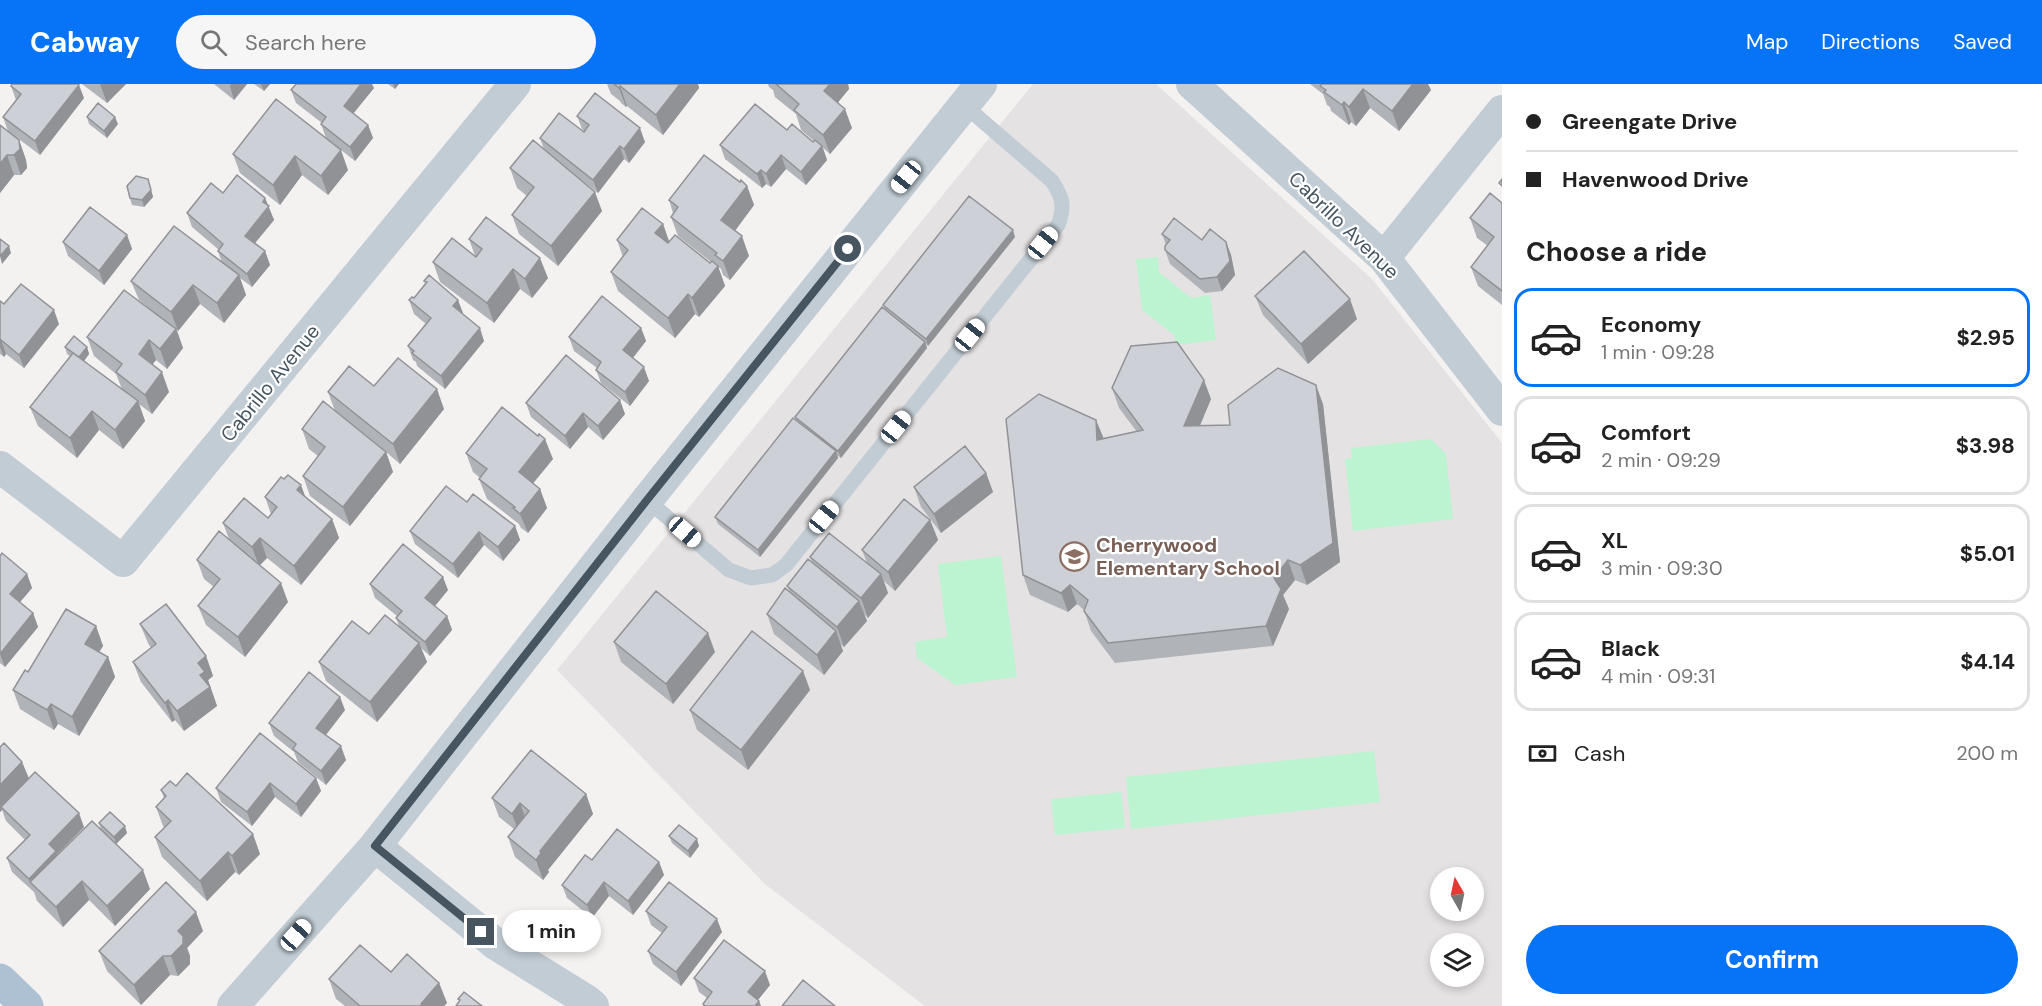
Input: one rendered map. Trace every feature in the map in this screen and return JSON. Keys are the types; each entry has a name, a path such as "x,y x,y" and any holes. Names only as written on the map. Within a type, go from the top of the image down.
{"main road":[{"path":"0,980 27,1006"}],"street":[{"name":"Cabrillo Avenue","path":"0,467 123,561 515,84"},
{"name":"Cabrillo Avenue","path":"1192,84 1384,258 1502,410"},
{"path":"233,1006 375,846 647,500 972,95"},
{"path":"1384,258 1502,111"},
{"path":"375,846 498,945 593,1006"}],"lane":[{"path":"647,500 729,570 751,578 772,575 786,565 1058,225 1063,211 1061,194 1052,181 972,95"}],"shaded area":[{"name":"Cherrywood Elementary School","path":"1033,84 1156,84 1372,279 1502,443 1502,1006 925,1006 766,885 557,670"}],"green space":[{"path":"1158,257 1159,272 1191,298 1210,295 1216,340 1176,345 1174,335 1142,310 1136,259"},
{"path":"1431,439 1446,454 1453,519 1353,531 1345,459 1352,458 1351,448"},
{"path":"1001,556 1017,677 955,685 917,658 915,642 947,637 938,564"},
{"path":"1374,751 1380,802 1131,829 1126,777"},
{"path":"1121,792 1125,828 1055,835 1051,799"}],"building":[{"path":"12,84 79,85 35,141 3,117 21,94 11,86"},
{"path":"296,84 361,84 344,106 368,125 350,147 321,124 326,117 291,90"},
{"path":"614,84 680,84 656,115 620,86 619,88"},
{"path":"776,84 830,84 824,91 845,109 823,135 794,110 799,104"},
{"path":"1322,84 1413,84 1392,111 1363,89 1349,107 1344,102 1342,105 1324,92 1326,90 1320,86"},
{"path":"595,93 640,128 624,149 620,146 593,180 540,138 559,113 584,132 589,125 577,116"},
{"path":"276,99 341,150 321,176 295,156 273,185 233,154"},
{"path":"98,103 115,117 104,131 87,117"},
{"path":"755,104 787,130 792,124 813,142 815,140 822,146 801,172 781,155 766,174 761,170 757,174 720,145"},
{"path":"0,125 19,140 20,149 14,155 7,155 0,164"},
{"path":"533,140 595,192 551,246 512,215 534,187 510,168"},
{"path":"704,155 747,186 721,220 742,236 723,261 715,255 717,253 671,217 678,207 669,200"},
{"path":"237,175 265,198 263,202 269,206 245,236 265,251 247,274 218,251 223,244 187,213 211,183 223,193"},
{"path":"136,176 148,179 151,190 142,200 130,198 127,186"},
{"path":"1490,193 1502,203 1502,291 1471,267 1494,237 1470,218"},
{"path":"969,196 1013,230 926,339 883,305"},
{"path":"90,207 127,235 99,271 63,242"},
{"path":"642,208 663,224 655,233 668,243 675,235 710,263 712,261 718,266 692,298 688,294 668,318 611,272 628,250 617,240"},
{"path":"486,217 540,258 525,279 513,269 487,303 433,262 452,238 476,257 482,249 469,239"},
{"path":"1174,218 1202,240 1210,229 1226,242 1230,261 1217,277 1200,279 1165,250 1170,240 1162,234"},
{"path":"174,226 239,275 217,303 193,285 171,312 131,281"},
{"path":"0,239 9,246 0,256"},
{"path":"1304,251 1350,299 1301,344 1255,296"},
{"path":"429,275 458,300 453,306 480,328 441,376 412,353 414,351 408,346 431,318 409,300 414,298 427,282 424,281"},
{"path":"21,284 54,310 19,355 1,340 0,342 0,301 4,304"},
{"path":"124,290 176,329 160,349 149,340 139,354 162,372 145,395 116,372 122,364 87,337"},
{"path":"602,296 641,328 623,350 644,367 625,392 596,370 601,362 569,337"},
{"path":"882,307 925,342 838,451 795,417"},
{"path":"74,336 87,347 79,357 65,347"},
{"path":"1177,342 1204,380 1184,426 1230,425 1228,405 1278,368 1316,385 1333,543 1300,565 1288,560 1274,578 1281,589 1266,626 1108,643 1084,611 1088,600 1070,585 1061,593 1023,575 1006,419 1039,394 1096,420 1097,440 1143,430 1112,388 1131,346"},
{"path":"73,353 138,401 115,430 92,411 70,438 30,407"},
{"path":"566,355 620,400 598,426 583,413 565,436 526,403"},
{"path":"398,358 437,389 393,444 328,392 349,366 374,386"},
{"path":"323,401 386,452 343,507 303,476 325,447 302,429"},
{"path":"502,407 545,439 519,472 540,489 520,514 513,508 515,507 479,479 487,469 466,453"},
{"path":"793,418 836,451 758,550 715,517"},
{"path":"965,446 986,473 934,514 914,487"},
{"path":"288,475 301,485 297,490 332,519 294,566 260,538 252,547 223,523 244,498 268,518 277,507 265,497 281,477 284,479"},
{"path":"446,486 467,502 473,494 515,526 498,547 479,532 453,564 410,531"},
{"path":"904,499 930,520 888,572 862,550"},
{"path":"219,531 281,583 238,637 198,606 220,579 197,560"},
{"path":"829,533 881,574 861,598 810,557"},
{"path":"403,544 443,577 425,598 447,616 425,642 396,618 402,611 370,584"},
{"path":"2,553 27,574 10,594 33,613 0,654 0,556"},
{"path":"808,559 859,601 837,627 787,586"},
{"path":"785,588 836,631 817,655 767,614"},
{"path":"656,591 708,633 666,684 614,642"},
{"path":"166,604 206,656 198,663 205,672 200,675 210,687 177,711 168,700 165,703 133,662 156,644 140,624"},
{"path":"66,609 96,626 85,644 108,657 72,717 51,704 47,710 13,690 25,670 28,672"},
{"path":"385,615 419,643 370,702 319,662 352,621 369,634"},
{"path":"752,631 803,671 741,750 690,710"},
{"path":"309,672 340,697 316,728 341,746 321,771 293,749 296,744 269,723"},
{"path":"260,733 316,778 296,804 270,783 247,812 216,788"},
{"path":"4,743 22,762 0,785 0,747"},
{"path":"531,750 586,794 540,851 536,860 508,837 529,811 520,803 512,814 492,798"},
{"path":"35,772 79,813 49,844 56,851 29,879 7,858 30,835 1,807"},
{"path":"187,773 253,834 232,856 228,852 200,881 155,837 171,821 156,807 166,796 161,790 170,781 176,786"},
{"path":"110,812 125,826 114,837 99,823"},
{"path":"92,821 143,870 107,906 82,881 56,907 30,882"},
{"path":"679,825 697,839 688,851 669,836"},
{"path":"617,829 659,862 628,901 604,882 587,905 562,885 585,855 592,860"},
{"path":"166,882 196,912 178,931 183,936 183,944 171,956 163,956 134,985 99,951"},
{"path":"669,882 717,919 676,972 648,951 667,927 646,911"},
{"path":"724,940 765,971 748,992 759,1001 755,1006 705,1006 703,1004 712,992 694,978"},
{"path":"360,945 391,972 407,954 439,983 421,1004 423,1006 360,1006 329,979"},
{"path":"803,980 835,1006 782,1006"},
{"path":"464,992 482,1006 456,1006"}],"place":[{"name":"Cherrywood Elementary School","path":"1075,557"}],"route":[{"path":"481,932 375,846 848,249"}]}
